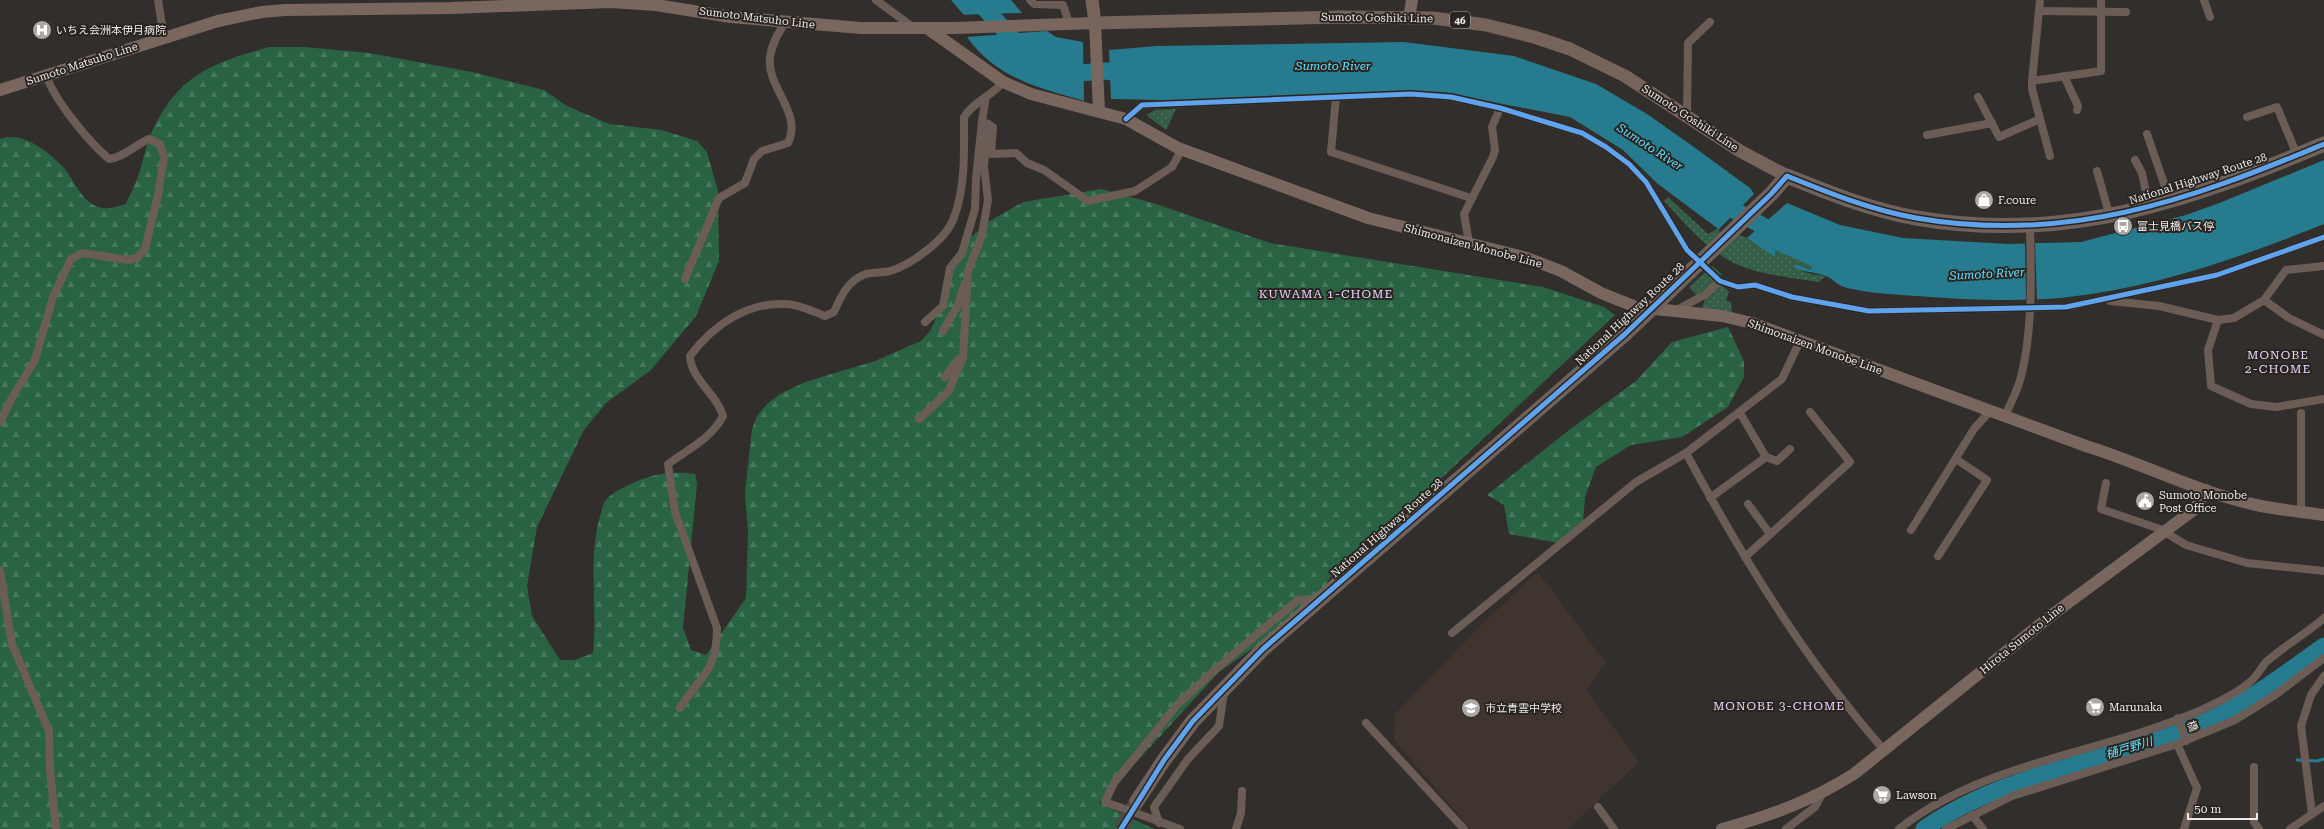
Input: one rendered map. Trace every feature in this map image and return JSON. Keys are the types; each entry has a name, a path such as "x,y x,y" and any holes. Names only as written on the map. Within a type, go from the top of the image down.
{"highway":[{"name":"National Highway Route 28","path":"1137,801 1164,760 1193,721 1262,649 1624,334 1771,194 1787,176 1838,196 1915,218 1954,223 2030,226 2110,217 2149,207 2231,181 2324,144"}],"main road":[{"path":"1092,0 1096,39 1099,108"},
{"path":"1409,18 1412,0"},
{"name":"Sumoto Matsuho Line","path":"0,90 262,6 452,8 610,2 659,3 731,17 830,26 955,28 1094,23"},
{"name":"Sumoto Goshiki Line","path":"1094,23 1341,17 1409,18 1461,21 1486,25 1534,37 1570,49 1625,76 1740,151 1787,176"},
{"name":"Shimonaizen Monobe Line","path":"921,28 1003,82 1031,94 1099,108 1126,119 1182,149 1368,218 1469,243 1541,263 1561,271 1601,293 1636,307 1722,316 1752,323 1990,411 2123,457 2206,490"},
{"path":"2206,490 2260,506 2324,515"},
{"name":"Hirota Sumoto Line","path":"1722,829 1762,818 1822,794 1885,751 2053,614 2194,509 2206,490"}],"street":[{"path":"158,0 164,38"},
{"path":"876,0 921,28"},
{"path":"1030,0 1034,4 1063,5 1069,23"},
{"path":"2040,0 2032,89 2050,156"},
{"path":"2032,81 2101,71 2101,0"},
{"path":"2204,0 2210,17"},
{"path":"2039,11 2126,12"},
{"path":"685,278 719,198 745,183 754,159 762,151 788,143 793,133 793,123 772,77 769,58 774,40 786,21"},
{"path":"1687,116 1688,43 1710,22"},
{"path":"0,422 13,396 35,360 53,297 71,259 83,253 127,260 137,258 145,249 158,195 164,157 160,144 149,139 137,144 117,158 109,159 97,149 60,102 46,75"},
{"path":"2064,76 2078,106 2077,110"},
{"path":"680,708 710,670 717,641 717,628 675,512 668,464 711,434 718,426 723,416 721,408 691,368 690,356 714,330 732,316 764,305 788,304 825,316 834,312 840,297 853,280 867,274 890,271 913,262 932,247 953,221 963,173 964,117 969,109 986,98 1003,82"},
{"path":"1126,119 1142,106 1411,94 1451,98 1500,108 1582,133 1606,147 1629,164 1646,182 1687,250 1720,281 1738,286 1755,285 1792,297 1869,311 2032,306 2066,307 2217,275 2324,237"},
{"path":"1336,97 1331,152 1471,198"},
{"path":"1978,97 1999,136 2040,120"},
{"path":"943,331 958,305 968,271 982,235 988,200 984,166 986,98"},
{"path":"2248,117 2277,107 2297,155"},
{"path":"1469,243 1464,214 1493,157 1495,150 1492,126 1500,108"},
{"path":"985,122 993,127 991,154 1016,153 1027,163 1044,170 1088,201 1135,191 1172,167 1182,149"},
{"path":"925,322 943,306 950,268 962,253 975,209 976,179 985,122"},
{"path":"1927,135 1992,123"},
{"path":"2147,134 2170,201"},
{"path":"2135,160 2142,173 2149,207"},
{"path":"2097,171 2110,217"},
{"path":"2005,416 2022,375 2029,338 2032,306 2030,226"},
{"path":"2101,300 2159,306 2218,320 2234,318 2264,300 2286,270 2324,266"},
{"path":"920,419 948,392 963,354 968,271"},
{"path":"1675,311 1706,294 1720,281"},
{"path":"2264,300 2288,318 2324,335"},
{"path":"2218,320 2208,350 2211,386 2251,404 2276,407 2324,399"},
{"path":"1452,633 1636,482 1686,453 1740,413 1782,379 1800,341"},
{"path":"945,377 963,354"},
{"path":"1911,530 1974,429 1990,411"},
{"path":"1745,557 1850,462 1810,412"},
{"path":"1740,413 1766,456 1777,461 1790,449"},
{"path":"2301,413 2301,512"},
{"path":"1686,453 1710,498 1745,557 1804,650 1852,714 1885,751"},
{"path":"1710,498 1766,456"},
{"path":"1938,556 1987,480 1956,459"},
{"path":"2106,483 2101,509 2164,532 2186,545 2247,563 2324,571"},
{"path":"1748,504 1770,534"},
{"path":"0,571 12,644 49,731 50,770 56,829"},
{"path":"1180,829 1159,823 1105,802 1114,783 1177,705 1217,668 1298,600 1320,599"},
{"path":"1899,829 1938,802 1982,782 2026,765 2158,727 2216,703 2252,681 2266,663 2324,618"},
{"path":"1951,828 1972,815 2012,796 2186,741 2235,720 2275,695 2324,658"},
{"path":"2312,814 2301,726 2311,695 2324,676"},
{"path":"1159,823 1154,807 1188,759 1219,726 1225,686"},
{"name":"橋","path":"2178,718 2186,741"},
{"path":"1366,723 1464,829"},
{"path":"2177,744 2196,788 2184,829"},
{"path":"2254,767 2254,822 2259,829"},
{"path":"1236,829 1241,813 1242,791"},
{"path":"1786,829 1815,807 1822,794"},
{"path":"2290,829 2324,806"},
{"path":"1598,807 1614,829"},
{"path":"1972,815 1983,829"}],"shaded area":[{"path":"1538,572 1606,663 1586,690 1639,762 1568,829 1471,829 1394,740 1395,714 1485,621"}],"green space":[{"path":"269,47 304,47 369,53 472,72 544,90 567,106 609,124 662,130 697,141 707,152 718,191 719,261 696,316 651,370 606,403 584,430 537,527 527,586 532,616 560,660 575,660 593,653 595,547 597,530 605,501 615,493 635,482 657,475 671,473 695,474 697,484 683,628 691,650 706,655 746,598 748,533 745,493 752,429 757,416 767,404 780,394 805,382 875,361 921,341 930,331 938,314 953,264 968,240 988,222 1023,202 1101,189 1156,204 1270,243 1543,287 1604,307 1615,315 1433,486 1392,522 1348,556 1331,576 1321,593 1297,617 1219,672 1099,803 1154,829 0,829 0,139 17,137 43,149 64,168 82,195 96,206 107,208 126,204 138,177 147,144 154,127 165,108 176,94 188,82 202,72 232,59"},
{"path":"1176,109 1166,130 1146,115 1155,110"},
{"path":"1668,197 1708,234 1721,227 1813,266 1811,270 1795,264 1794,268 1811,274 1826,276 1818,282 1784,277 1749,269 1724,258 1702,241 1664,201"},
{"path":"1712,266 1722,274 1698,297 1689,287"},
{"path":"1720,284 1729,291 1726,301 1731,302 1732,314 1709,311 1702,307 1705,299 1713,294 1712,288"},
{"path":"1728,327 1744,361 1744,377 1728,407 1682,437 1631,445 1596,467 1585,497 1583,526 1559,543 1509,534 1504,505 1487,495 1569,430 1636,381 1672,342"}],"water":[{"path":"951,0 1011,0 1022,13 964,15"},
{"path":"1047,31 1056,37 1083,42 1084,101 1035,86 1005,72 979,51 967,37"},
{"path":"1404,42 1514,56 1596,84 1647,114 1691,145 1750,188 1759,201 1725,234 1658,184 1623,150 1570,117 1442,92 1393,91 1221,101 1111,99 1109,50 1157,46"},
{"path":"2324,160 2324,224 2262,248 2199,269 2134,286 2069,297 2036,300 1982,300 1887,294 1853,289 1841,286 1826,276 1794,268 1795,264 1811,270 1812,266 1775,250 1775,257 1747,238 1787,203 1840,225 1903,238 2008,244 2081,242 2186,215 2222,202"}],"pier":[{"path":"1024,13 964,17 961,15"},
{"path":"1049,30 965,36 967,35"},
{"path":"1756,192 1761,200 1724,236 1718,230"},
{"path":"2025,242 2035,242 2037,300 2026,300"}],"waterway":[{"name":"Sumoto River","path":"977,0 1023,50"},
{"name":"Sumoto River","path":"1061,71 1078,73 1106,71 1132,75"},
{"name":"Sumoto River","path":"1734,210 1781,236"},
{"name":"樋戸野川","path":"1924,829 1956,809 2023,781 2164,738 2198,725 2248,699 2324,646"},
{"path":"2297,760 2317,761 2324,759"}],"tunnel":[{"path":"1121,829 1137,801"}],"cycle path":[{"path":"1126,119 1142,105 1411,94 1451,97 1500,108 1582,133 1606,147 1629,164 1646,182 1687,250 1720,281 1738,287 1755,285 1792,297 1869,311 2066,307 2217,275 2324,237"},
{"path":"1121,829 1164,760 1193,721 1263,649 1625,334 1771,194 1787,176 1850,200 1899,215 1971,225 2024,225 2075,221 2125,212 2175,199 2274,165 2324,144"}],"place":[{"name":"いちえ会洲本伊月病院","path":"42,30"},
{"name":"F.coure","path":"1984,200"},
{"name":"富士見橋バス停","path":"2123,226"},
{"name":"Sumoto Monobe Post Office","path":"2145,501"},
{"name":"Marunaka","path":"2095,707"},
{"name":"市立青雲中学校","path":"1471,708"},
{"name":"Lawson","path":"1882,795"}],"district":[{"name":"KUWAMA 1-CHOME","path":"1326,294"},
{"name":"MONOBE 2-CHOME","path":"2278,362"},
{"name":"MONOBE 3-CHOME","path":"1779,706"}]}
